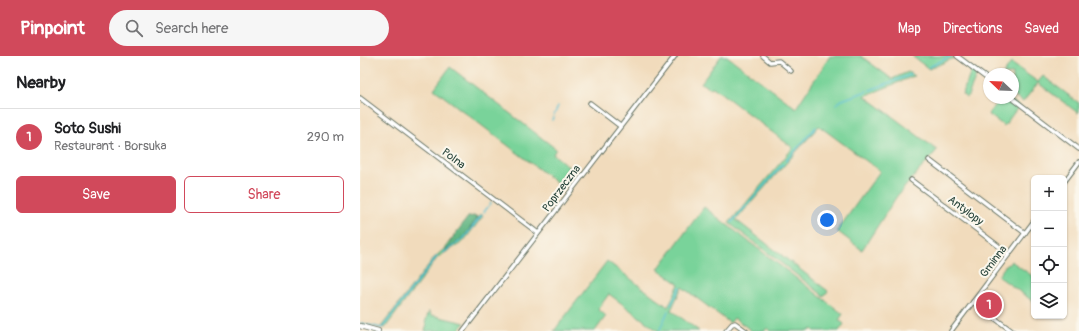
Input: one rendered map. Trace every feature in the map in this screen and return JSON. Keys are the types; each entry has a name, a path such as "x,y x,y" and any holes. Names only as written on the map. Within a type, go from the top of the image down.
{"street":[{"name":"Poprzeczna","path":"463,331 675,56"},
{"path":"763,56 770,62 779,61 791,71"},
{"path":"957,56 983,76"},
{"name":"Polna","path":"360,98 538,232"},
{"path":"590,103 620,126"},
{"path":"1019,103 1079,149"},
{"path":"929,160 1025,233"},
{"path":"1067,178 1079,162"},
{"name":"Antylopy","path":"912,180 1009,254"},
{"name":"Gminna","path":"951,331 1031,225"},
{"path":"973,302 1012,331"},
{"path":"726,331 732,324 737,324 746,331"},
{"path":"360,326 378,331"}],"green space":[{"path":"721,56 727,56 796,108 830,56 861,56 892,79 908,72 914,76 865,96 937,150 897,196 862,250 837,231 880,171 819,126 736,220 828,291 824,296 729,223 793,148 713,87 709,88 701,83"},
{"path":"952,56 954,58 929,69 913,57"},
{"path":"1011,63 1018,68 1007,68"},
{"path":"450,67 556,149 553,154 569,167 557,183 434,89"},
{"path":"970,69 977,74 967,98 962,94 971,72"},
{"path":"1019,69 1038,82 1043,76 1079,103 1079,111 1078,113 1038,83 1023,102 1019,99"},
{"path":"996,104 1016,104 1019,106 1004,126 988,114"},
{"path":"704,207 843,314 839,320 844,324 839,331 815,331 812,329 810,331 771,331 767,328 765,331 752,331 734,318 730,323 682,287 671,310 699,331 658,331 609,294 598,309 606,316 595,331 554,331 607,261 668,307 679,284 658,269"},
{"path":"481,214 483,216 463,242 438,257 385,328 381,327 434,258 444,249 445,250 463,238"},
{"path":"468,217 478,217 463,238 445,250 444,249"},
{"path":"1011,261 1031,275 1031,300 998,276 1006,265"},
{"path":"429,311 431,315 465,323 459,331 425,331 427,324 425,323"}],"waterway":[{"path":"929,67 951,56"},
{"path":"870,90 910,75"},
{"path":"836,104 842,100 867,91"},
{"path":"552,120 558,106"},
{"path":"786,161 816,127"},
{"path":"732,222 783,164"},
{"path":"484,212 491,203"},
{"path":"443,253 463,239 482,215"},
{"path":"361,323 381,328 383,327 437,256"},
{"path":"671,305 680,287"},
{"path":"660,329 668,311"}],"place":[{"name":"Soto Sushi","path":"989,305"}]}
